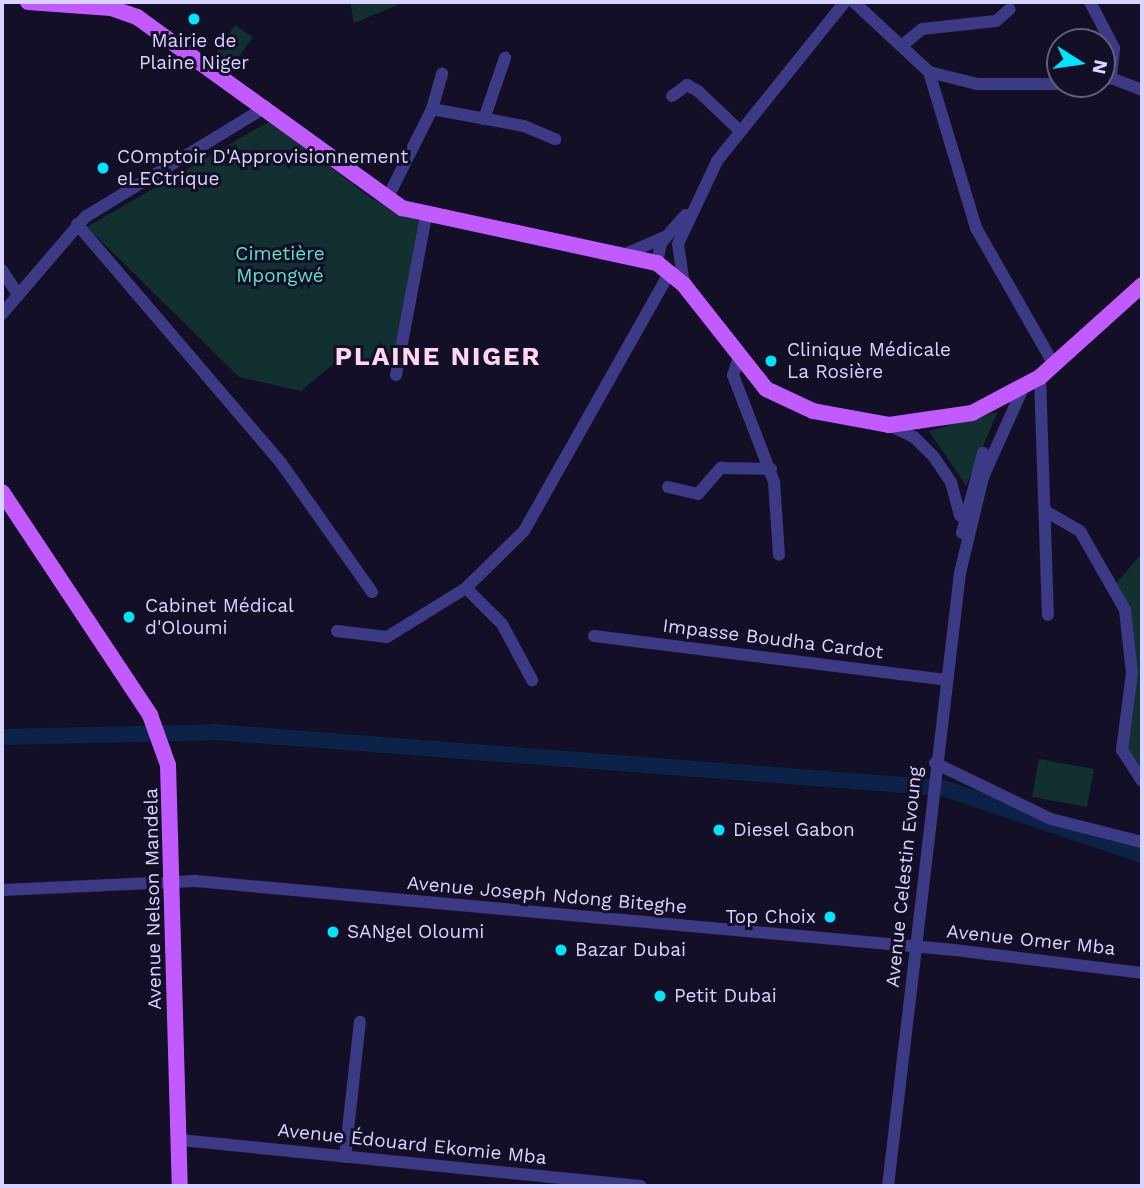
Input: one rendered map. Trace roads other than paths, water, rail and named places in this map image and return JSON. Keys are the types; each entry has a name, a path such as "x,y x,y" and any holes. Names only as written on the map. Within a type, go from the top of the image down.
{"main road":[{"path":"29,2 104,7 138,17 266,107 387,200 426,216 623,255 663,267 684,285 738,360 766,389 795,405 889,425 953,420 1016,392 1040,377 1142,285"},
{"name":"Avenue Nelson Mandela","path":"2,492 150,715 163,748 173,789 180,1186"}],"street":[{"path":"337,631 387,638 466,587 524,531 691,210 740,131 845,2"},
{"path":"855,2 905,43 929,72 976,229 1054,365"},
{"path":"1090,2 1105,28"},
{"path":"905,43 922,29 996,22 1010,9"},
{"path":"484,119 505,58"},
{"path":"929,72 977,84 1046,84"},
{"path":"387,200 432,109 442,73"},
{"path":"1116,82 1142,89"},
{"path":"672,96 687,85 698,90 740,131"},
{"path":"2,314 77,224 266,107"},
{"path":"432,109 484,119 555,139"},
{"path":"396,375 426,216"},
{"path":"77,224 281,463 372,592"},
{"path":"623,255 677,234"},
{"path":"677,234 684,285"},
{"path":"2,270 18,295"},
{"path":"738,360 733,375 771,469 779,555"},
{"path":"1040,377 1048,615"},
{"path":"960,573 961,536 967,498 1016,392"},
{"path":"960,573 991,454 1016,392"},
{"path":"908,424 945,457 967,498 972,519"},
{"path":"889,425 922,443 941,467 956,494 961,536"},
{"path":"668,487 698,494 721,468 771,469"},
{"path":"1046,512 1080,531 1125,610 1132,673 1122,750 1142,780"},
{"name":"Avenue Celestin Evoung","path":"888,1186 930,810 960,573"},
{"path":"466,587 502,624 532,680"},
{"name":"Impasse Boudha Cardot","path":"594,636 946,680"},
{"path":"935,769 1051,819 1142,842"},
{"name":"Avenue Joseph Ndong Biteghe","path":"2,890 174,881 916,947"},
{"name":"Avenue Omer Mba","path":"916,947 1142,973"},
{"path":"345,1157 360,1022"},
{"name":"Avenue Édouard Ekomie Mba","path":"180,1140 641,1186"}],"waterway":[{"path":"2,737 215,732 943,788 1142,855"}],"place":[{"name":"Mairie de Plaine Niger","path":"194,19"},
{"name":"COmptoir D'Approvisionnement eLECtrique","path":"103,168"},
{"name":"Clinique Médicale La Rosière","path":"771,361"},
{"name":"Cabinet Médical d'Oloumi","path":"129,617"},
{"name":"Diesel Gabon","path":"719,830"},
{"name":"Top Choix","path":"830,917"},
{"name":"SANgel Oloumi","path":"333,932"},
{"name":"Bazar Dubai","path":"561,950"},
{"name":"Petit Dubai","path":"660,996"}],"district":[{"name":"PLAINE NIGER","path":"438,357"}],"park label":[{"name":"Cimetière Mpongwé","path":"280,265"}]}
